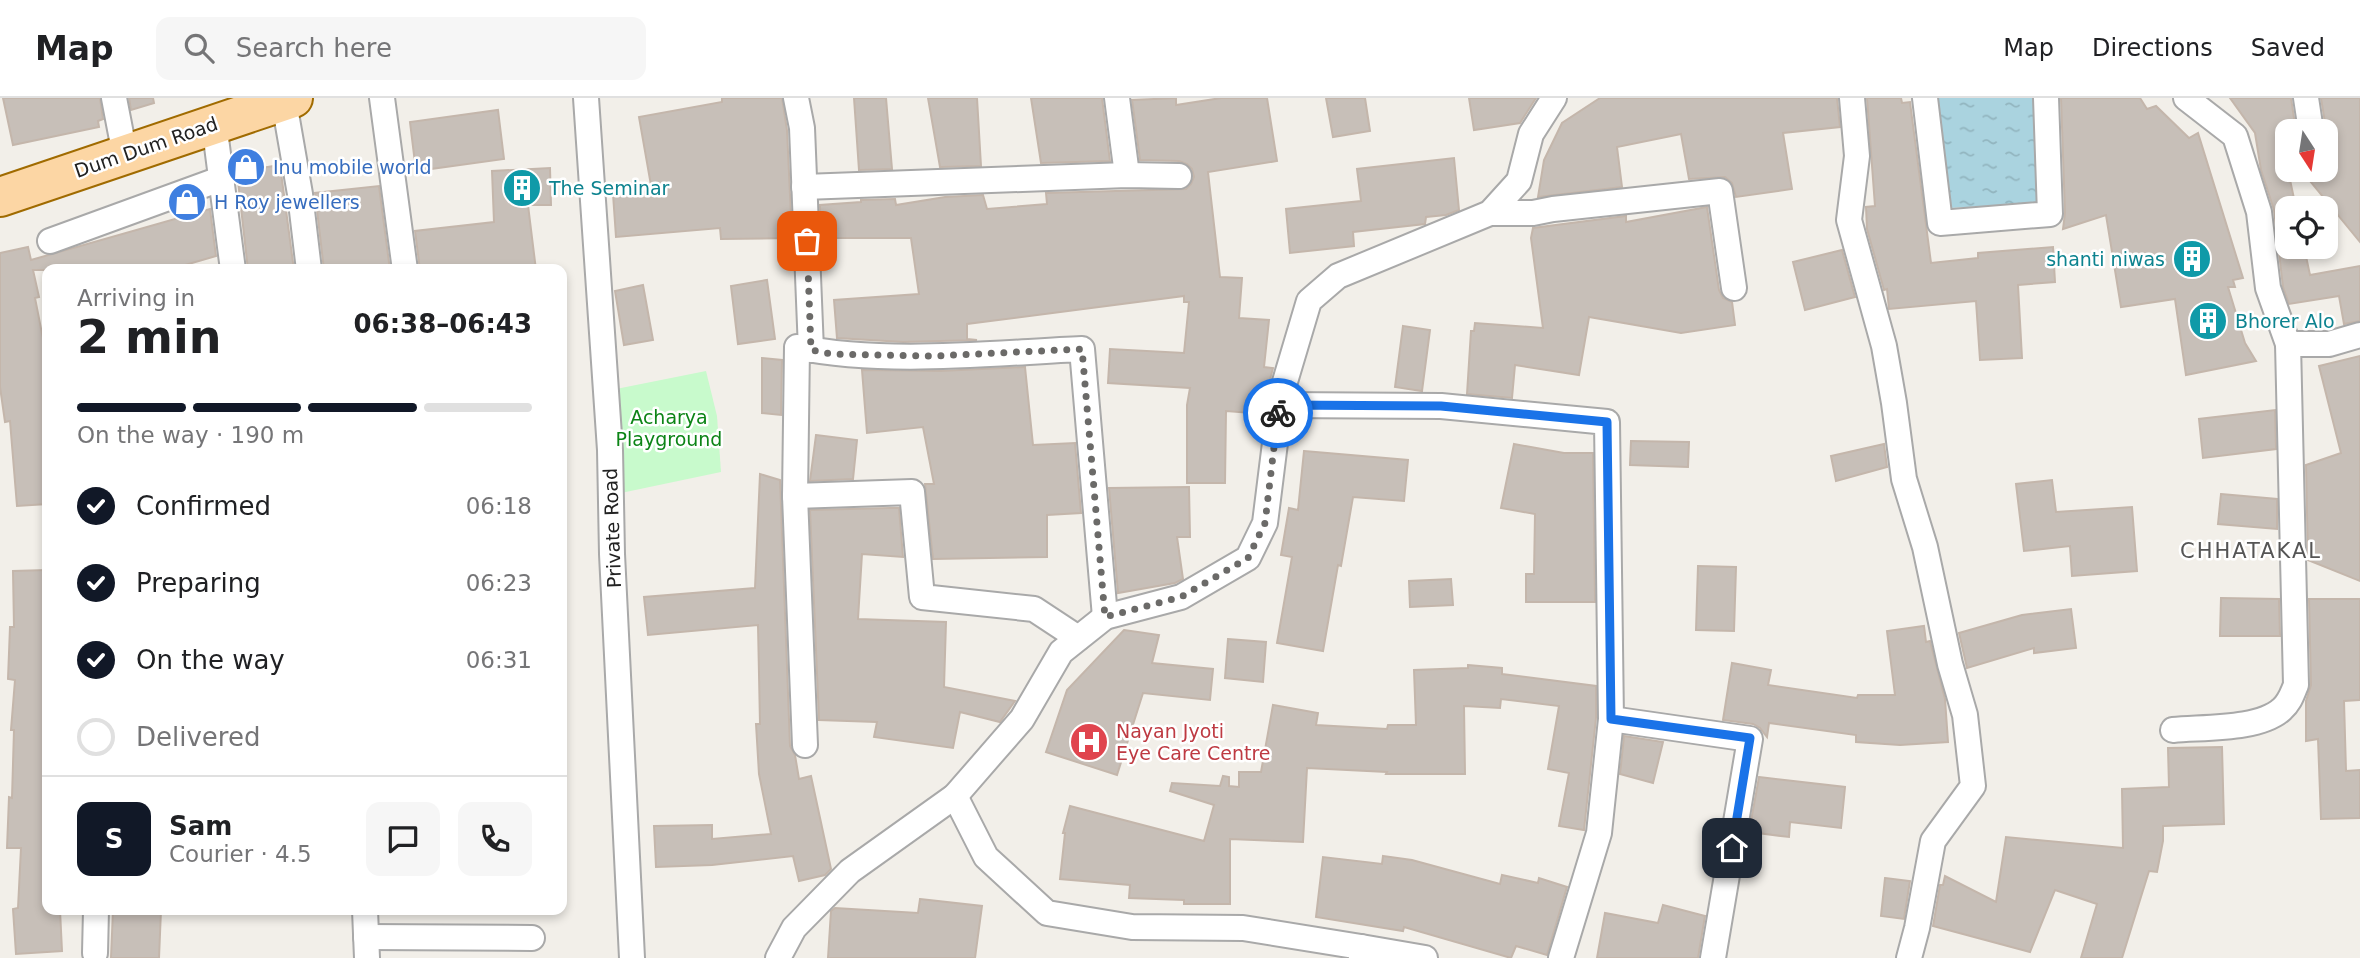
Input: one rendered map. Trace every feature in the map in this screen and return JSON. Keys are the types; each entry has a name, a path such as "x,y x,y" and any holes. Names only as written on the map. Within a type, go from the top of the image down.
{"main road":[{"name":"Dum Dum Road","path":"0,197 288,100"}],"street":[{"path":"114,98 125,155"},
{"path":"382,98 404,264"},
{"name":"Private Road","path":"586,98 610,450 612,554 632,958"},
{"path":"796,98 802,128 811,350"},
{"path":"1117,98 1127,175"},
{"path":"1490,213 1519,181 1531,134 1554,98"},
{"path":"1852,98 1857,156 1849,220 1884,346 1904,479 1926,548 1950,664 1965,715 1973,786 1933,841 1909,958"},
{"path":"1925,98 1940,223 2050,214 2046,98"},
{"path":"2173,730 2260,722 2284,708 2296,685 2288,344 2268,288 2259,212 2235,136 2186,98"},
{"path":"2306,98 2309,119"},
{"path":"288,100 308,264"},
{"path":"214,123 232,264"},
{"path":"804,187 1127,175 1179,176"},
{"path":"51,241 222,178"},
{"path":"778,958 794,928 850,871 955,796 1021,719 1061,652 1105,617 1181,597 1248,558 1265,523 1279,405 1309,301 1338,276 1490,213 1533,213 1720,191 1734,288"},
{"path":"2288,344 2329,344 2360,335"},
{"path":"805,745 795,496 797,347 831,354 934,356 1082,349 1105,617"},
{"path":"1279,405 1441,406 1607,422 1611,719 1599,833 1561,958"},
{"path":"795,496 912,492 922,597 1034,609 1078,638"},
{"path":"1611,719 1750,738 1713,958"},
{"path":"955,796 986,857 1047,913 1132,927 1243,928 1361,953 1425,958"},
{"path":"95,953 96,915"},
{"path":"365,915 367,947 532,938"}],"green space":[{"name":"Acharya Playground","path":"706,371 717,416 721,472 621,493 616,389"}],"water":[{"path":"1936,98 2036,98 2038,203 1950,208"}],"building":[{"path":"3,98 100,98 103,119 98,121 99,127 13,145"},
{"path":"129,98 153,98 154,103 131,110"},
{"path":"722,98 782,98 787,130 792,238 721,239 720,228 616,237 613,194 652,191 639,117 722,102"},
{"path":"854,98 886,98 892,169 859,170"},
{"path":"928,98 977,98 981,166 940,167"},
{"path":"1031,98 1102,98 1110,161 1041,163"},
{"path":"1176,98 1176,105 1221,98 1267,98 1277,161 1208,172 1220,277 1242,278 1239,318 1269,320 1264,367 1273,368 1264,414 1226,411 1225,483 1187,483 1187,405 1190,388 1108,383 1110,349 1184,353 1189,302 1184,302 1184,296 967,324 967,339 977,340 903,342 837,338 834,300 919,294 911,238 821,238 820,205 895,199 896,205 945,197 983,195 987,209 1047,204 1046,193 1186,189 1194,177 1187,164 1179,161 1140,160 1132,100"},
{"path":"1326,98 1365,98 1370,131 1333,137"},
{"path":"1469,98 1536,98 1520,123 1474,130"},
{"path":"1600,98 1837,98 1840,127 1783,133 1792,189 1736,197 1732,183 1725,177 1689,179 1681,134 1617,147 1622,187 1538,197 1544,160 1562,123"},
{"path":"1867,98 1901,98 1902,103 1910,102 1931,263 1978,258 1978,253 2053,247 2055,282 2018,285 2022,358 1980,360 1976,301 1889,309 1887,289 1884,290 1867,229 1866,207 1875,206"},
{"path":"2061,98 2140,98 2147,109 2156,106 2189,138 2198,133 2243,278 2233,280 2235,287 2228,287 2245,343 2256,361 2186,375 2175,299 2121,307 2106,215 2063,229 2065,213"},
{"path":"2230,98 2291,98 2294,119 2275,119 2275,182 2290,182 2293,196 2275,196 2275,219 2261,170 2255,133"},
{"path":"2321,98 2360,98 2360,242 2338,215 2338,196 2322,196 2311,182 2338,182 2338,119 2324,119"},
{"path":"498,110 504,159 416,171 410,122"},
{"path":"1454,158 1459,210 1446,215 1426,217 1425,224 1353,232 1354,246 1290,253 1286,209 1361,201 1357,169"},
{"path":"280,165 293,264 247,264 237,172"},
{"path":"550,168 551,205 528,205 535,264 419,264 415,231 494,222 492,171"},
{"path":"379,186 389,264 323,264 315,193"},
{"path":"1707,207 1719,290 1723,298 1732,302 1735,325 1681,333 1589,317 1579,375 1515,365 1512,398 1467,394 1471,331 1474,331 1475,323 1543,328 1531,238 1533,228 1626,216 1626,222"},
{"path":"210,209 216,256 189,264 42,264 42,270 33,270 39,297 35,298 42,334 42,504 17,506 10,421 5,422 0,387 0,253 28,247 31,260"},
{"path":"1842,250 1855,297 1805,310 1793,262"},
{"path":"2280,259 2307,259 2310,275 2360,266 2360,321 2344,324 2339,296 2289,304 2283,287"},
{"path":"767,280 775,339 738,344 731,286"},
{"path":"643,285 653,340 624,345 615,291"},
{"path":"1403,326 1430,330 1422,391 1395,387"},
{"path":"2360,356 2360,581 2308,560 2306,465 2341,453 2319,366"},
{"path":"762,358 782,360 781,415 762,413"},
{"path":"1025,367 1033,445 1075,443 1081,513 1047,515 1047,557 933,559 925,484 934,484 923,427 867,433 862,370 940,371"},
{"path":"2275,410 2276,449 2203,458 2199,419"},
{"path":"816,435 857,440 853,479 810,481"},
{"path":"1631,441 1689,442 1688,467 1630,465"},
{"path":"1514,444 1564,453 1593,453 1595,602 1526,602 1526,574 1534,574 1535,514 1501,508"},
{"path":"1884,444 1887,467 1836,481 1831,456"},
{"path":"1304,451 1408,460 1404,501 1353,497 1323,651 1277,643 1292,557 1281,555 1289,508 1298,510"},
{"path":"760,474 780,480 790,746 795,755 799,779 811,776 831,869 825,875 799,881 793,856 712,865 656,867 654,826 712,825 712,839 771,834 759,774 756,724 760,724 758,625 648,635 644,597 755,588"},
{"path":"2052,480 2056,512 2132,507 2137,571 2072,576 2070,546 2024,551 2016,484"},
{"path":"1189,487 1190,537 1177,537 1183,579 1175,583 1118,593 1109,488"},
{"path":"2221,494 2277,499 2277,529 2218,524"},
{"path":"899,508 903,557 862,554 858,619 946,622 944,687 1015,701 1000,722 960,712 953,748 874,737 877,722 819,720 810,510"},
{"path":"1698,566 1736,567 1734,631 1696,630"},
{"path":"42,570 42,915 60,915 62,951 16,954 13,909 18,908 21,848 7,848 14,730 11,730 15,680 8,679 10,627 14,627 13,571"},
{"path":"1451,579 1453,605 1410,607 1409,581"},
{"path":"2221,598 2279,599 2280,636 2220,636"},
{"path":"2309,599 2360,599 2360,700 2344,701 2346,771 2360,770 2360,818 2321,819 2318,739 2306,741 2306,701 2311,685"},
{"path":"2071,609 2076,648 2034,653 2034,648 1967,668 1959,633 2022,615"},
{"path":"1924,626 1926,642 1930,641 1945,699 1948,742 1900,745 1856,742 1856,735 1769,723 1767,737 1753,724 1723,720 1732,663 1771,670 1768,685 1857,698 1858,695 1895,695 1887,631"},
{"path":"1124,630 1159,635 1152,663 1213,669 1210,700 1143,693 1117,775 1046,752 1067,690"},
{"path":"1228,639 1266,642 1263,682 1225,678"},
{"path":"1468,665 1502,668 1502,674 1596,686 1596,718 1584,830 1559,826 1569,773 1548,769 1559,706 1501,699 1500,708 1464,706 1465,774 1386,774 1387,772 1307,768 1303,842 1230,839 1230,904 1184,904 1184,900 1129,898 1130,885 1060,879 1063,833 1070,806 1204,841 1214,805 1170,791 1172,783 1220,786 1223,776 1229,777 1229,786 1239,787 1239,772 1261,772 1273,705 1318,713 1316,725 1387,729 1388,725 1416,725 1414,670 1468,668"},
{"path":"1624,736 1663,742 1653,783 1620,774"},
{"path":"2222,747 2224,824 2163,826 2157,872 2149,871 2122,958 2081,958 2097,904 2055,890 2030,952 1933,926 1940,885 1943,885 1945,876 1996,902 2006,837 2123,848 2122,789 2169,787 2168,748"},
{"path":"1759,777 1845,787 1841,828 1790,822 1789,837 1749,832"},
{"path":"1383,856 1412,860 1500,884 1502,875 1538,883 1539,878 1567,887 1547,955 1516,946 1511,958 1404,927 1403,931 1316,917 1323,857 1382,864"},
{"path":"1885,878 1910,881 1904,919 1881,916"},
{"path":"920,899 982,906 975,958 828,958 831,911 835,908 918,913"},
{"path":"1663,905 1705,916 1698,958 1597,958 1605,913 1658,923"},
{"path":"113,915 161,915 159,958 111,958"}],"way so far":[{"path":"807,241 811,350 831,354 934,356 1082,349 1105,617 1181,597 1248,558 1265,523 1278,413"}],"place":[{"name":"Inu mobile world","path":"246,167"},
{"name":"The Seminar","path":"522,188"},
{"name":"H Roy jewellers","path":"187,202"},
{"name":"shanti niwas","path":"2192,259"},
{"name":"Bhorer Alo","path":"2208,321"},
{"name":"Nayan Jyoti Eye Care Centre","path":"1089,742"}],"district":[{"name":"CHHATAKAL","path":"2251,551"}],"route":[{"path":"1278,413 1279,405 1441,406 1607,422 1611,719 1750,738 1732,848"}]}
